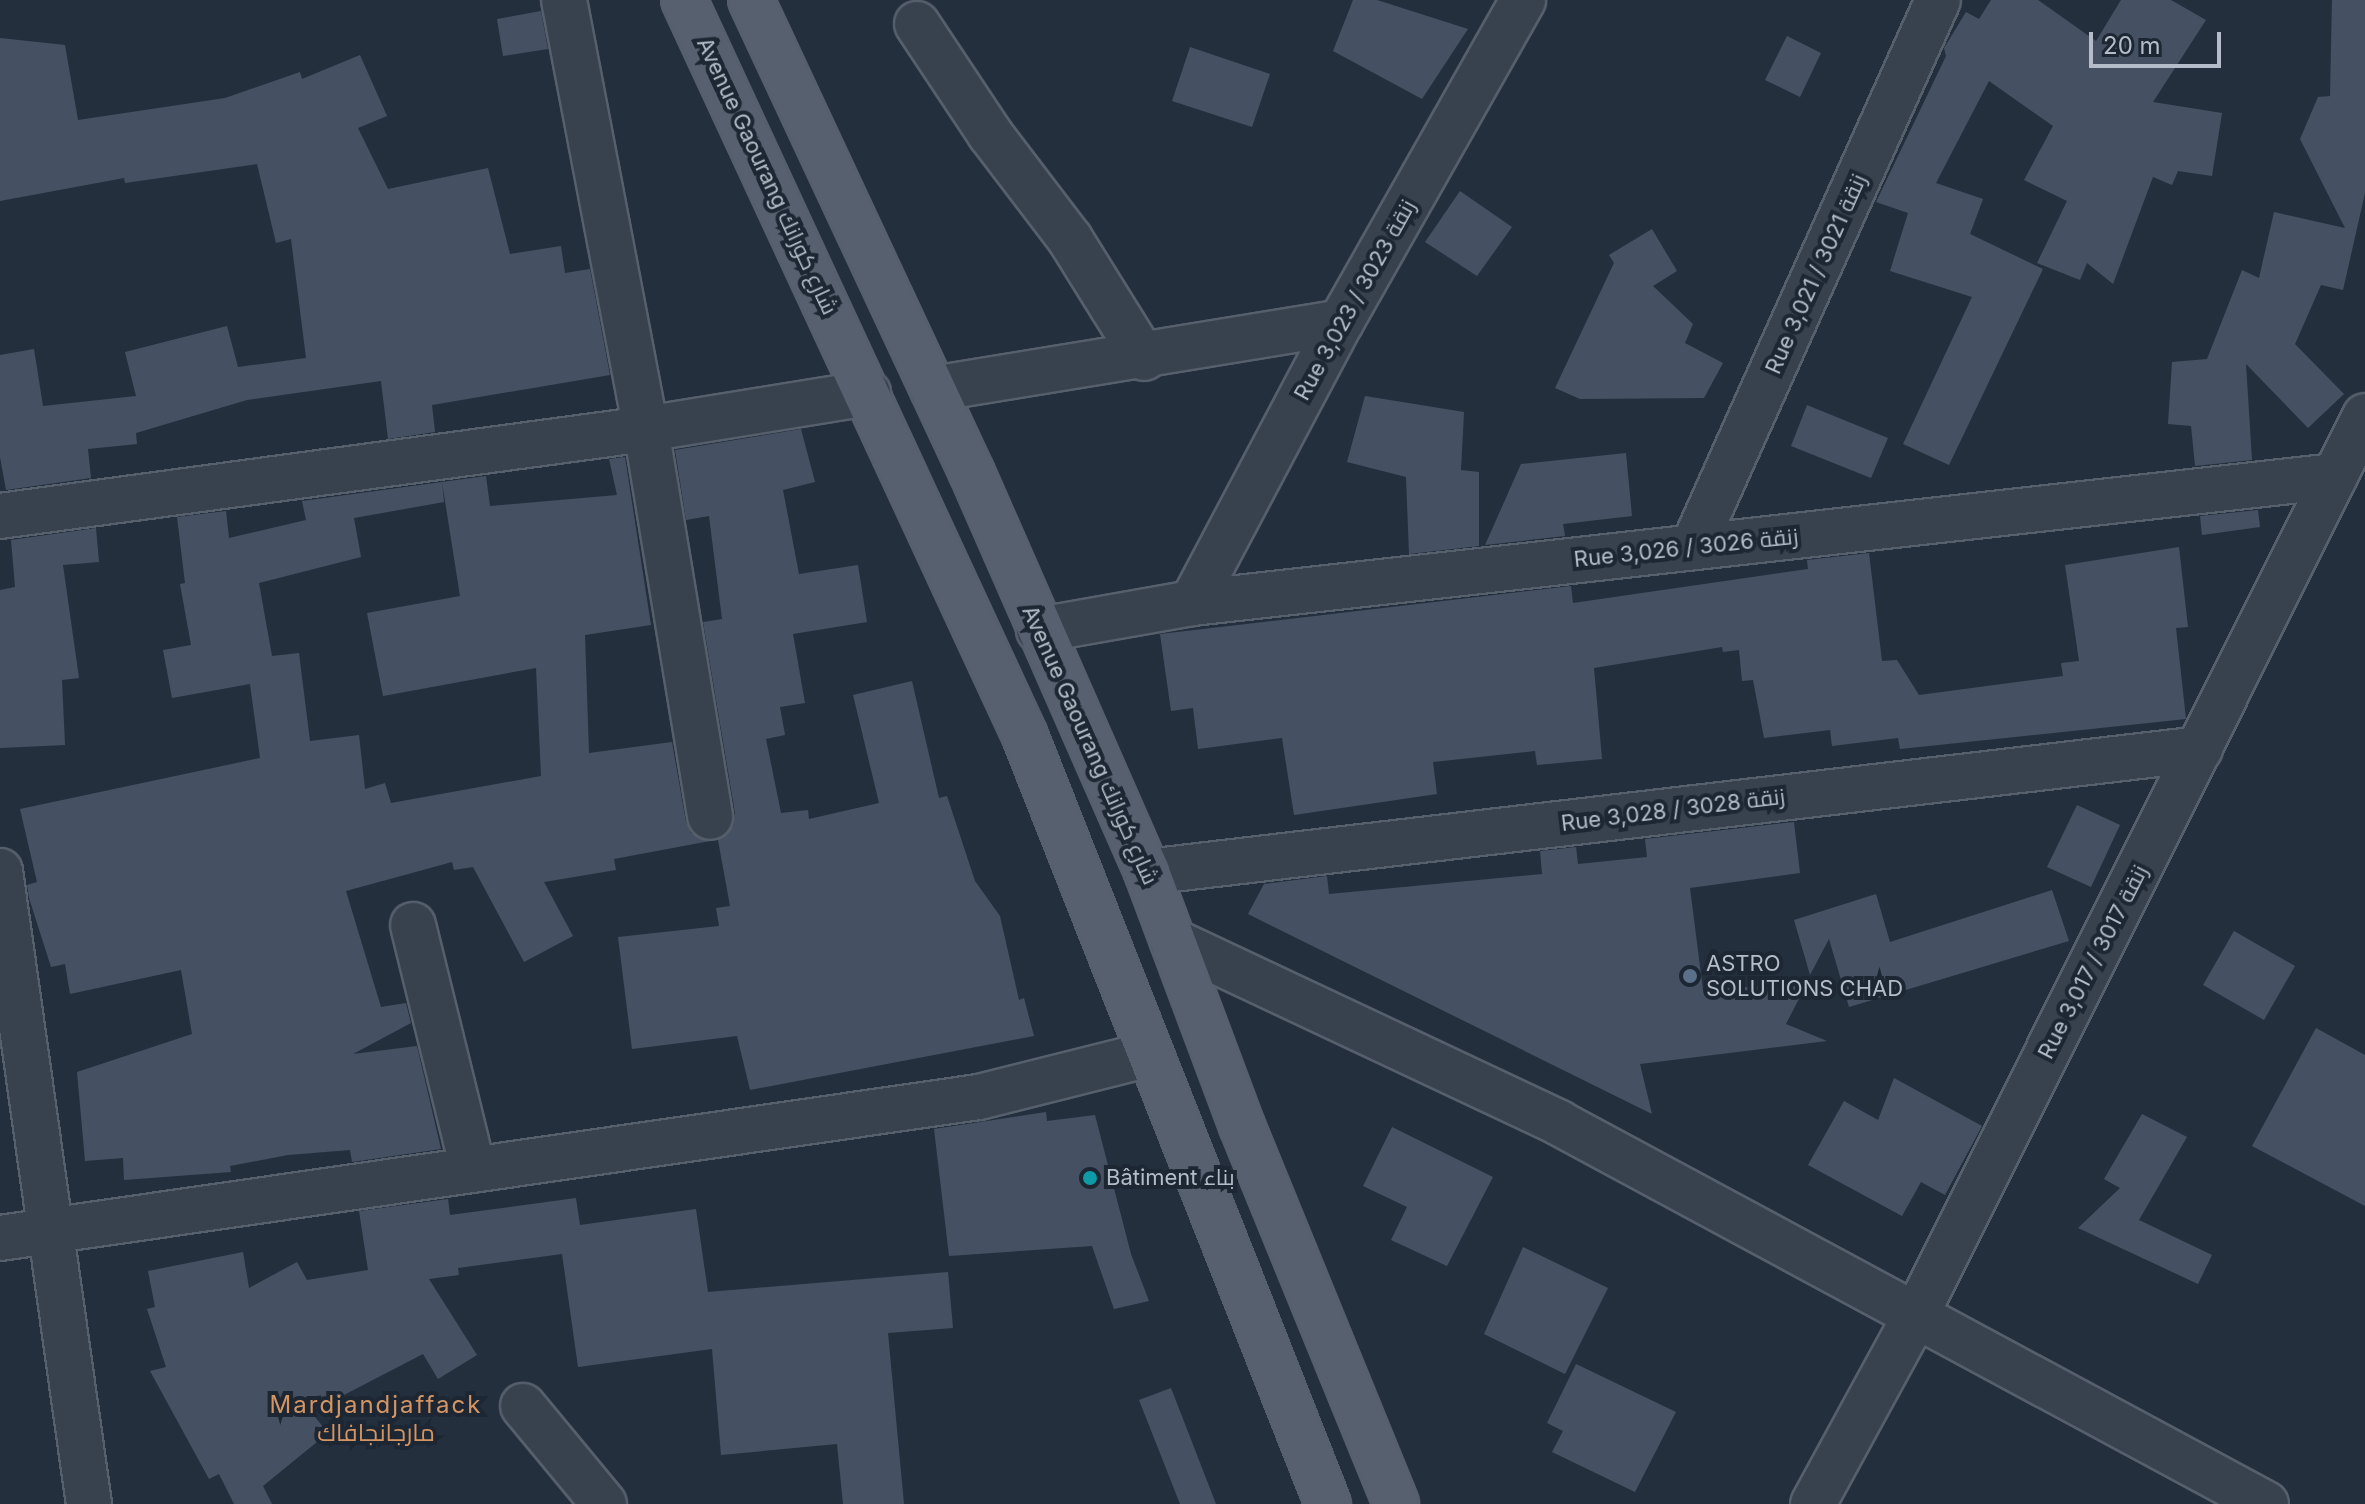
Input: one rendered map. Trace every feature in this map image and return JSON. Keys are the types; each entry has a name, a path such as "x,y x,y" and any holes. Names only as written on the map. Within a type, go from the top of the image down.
{"main road":[{"name":"Avenue Gaourang شارع كورانك","path":"684,0 1025,736 1328,1504"},
{"name":"Avenue Gaourang شارع كورانك","path":"751,0 933,389 1147,872 1396,1504"}],"street":[{"path":"564,0 646,429 710,817"},
{"name":"Rue 3,023 / زنقة 3023","path":"1192,603 1341,322 1523,0"},
{"name":"Rue 3,021 / زنقة 3021","path":"1693,547 1938,0"},
{"path":"917,24 990,134 1070,239 1144,358"},
{"path":"933,389 1144,358 1341,322"},
{"path":"0,516 646,429 868,393"},
{"name":"Rue 3,017 / زنقة 3017","path":"1813,1504 1915,1317 2365,416"},
{"name":"Rue 3,026 / زنقة 3026","path":"1039,630 1192,603 2335,476"},
{"name":"Rue 3,028 / زنقة 3028","path":"1147,872 2200,749"},
{"path":"0,871 89,1504"},
{"path":"413,925 473,1170"},
{"path":"1173,941 1559,1123 2266,1504"},
{"path":"0,1238 979,1097 1067,1079 1150,1054"},
{"path":"523,1406 604,1504"}],"building":[{"path":"1353,0 1377,0 1468,29 1422,99 1333,51"},
{"path":"1991,0 2038,0 2096,41 2121,0 2171,0 2206,20 2153,102 2222,113 2212,176 2178,171 2172,185 2153,177 2113,284 2087,263 2080,280 2037,263 2067,201 2024,180 2053,126 1989,81 1936,183 1983,199 1970,234 2043,269 1949,465 1903,444 1972,297 1890,271 1908,213 1876,202 1946,56 1944,48 1966,12 1979,19"},
{"path":"2332,0 2365,0 2365,193 2343,290 2321,285 2295,344 2344,394 2308,428 2246,364 2252,460 2195,466 2191,426 2168,424 2172,362 2207,359 2242,270 2259,278 2274,212 2345,228 2300,139 2318,97 2330,96"},
{"path":"541,11 548,49 503,56 497,19"},
{"path":"1787,36 1821,53 1800,97 1765,80"},
{"path":"0,38 65,45 78,120 225,98 300,72 302,79 360,55 387,116 358,128 388,189 488,168 510,254 561,246 565,273 590,269 610,375 432,405 435,432 388,439 381,381 247,400 136,433 137,444 88,449 91,478 6,490 0,457 0,355 34,349 43,406 136,396 125,352 227,326 238,367 306,358 291,239 276,243 257,164 125,183 124,178 0,201"},
{"path":"1190,47 1270,74 1252,127 1172,101"},
{"path":"1460,191 1512,227 1477,276 1425,242"},
{"path":"1652,229 1677,271 1653,286 1693,324 1685,343 1723,363 1704,398 1580,399 1555,388 1614,263 1609,255"},
{"path":"1365,396 1464,412 1461,470 1479,472 1479,546 1409,554 1406,477 1347,462"},
{"path":"1807,405 1888,438 1871,478 1791,446"},
{"path":"801,429 815,482 783,490 799,574 858,565 867,622 793,634 805,703 780,707 785,735 766,739 781,813 808,810 809,819 879,803 853,695 912,681 939,798 947,796 975,881 1000,916 1019,1000 1024,998 1034,1036 750,1090 737,1036 632,1049 618,937 719,926 716,908 730,906 718,840 733,826 735,813 703,622 722,619 709,516 686,520 675,450"},
{"path":"1626,453 1632,516 1563,524 1565,536 1485,545 1521,464"},
{"path":"625,457 651,625 585,635 589,753 672,742 686,822 691,833 710,841 614,859 616,870 544,882 573,936 524,962 473,867 454,870 452,862 346,891 381,1007 406,1003 411,1023 353,1054 417,1046 441,1149 352,1162 350,1150 288,1155 230,1166 231,1172 124,1180 123,1158 85,1161 77,1072 192,1034 181,970 70,994 65,964 51,967 29,898 27,885 37,882 20,809 260,758 250,684 172,698 163,650 191,645 180,584 185,583 177,517 226,511 229,538 306,520 302,501 486,476 490,506 617,495 609,459","holes":["442,482 460,596 367,613 383,696 536,668 541,776 391,803 385,783 365,789 359,735 310,741 299,653 272,656 259,583 361,557 354,518 444,502"]},
{"path":"2258,510 2260,527 2202,535 2200,516"},
{"path":"96,528 99,562 63,565 79,678 62,680 65,745 0,748 0,590 15,587 11,540"},
{"path":"2179,547 2188,627 2176,628 2186,719 1900,749 1898,738 1832,746 1830,730 1764,738 1753,680 1742,681 1739,650 1723,652 1722,647 1594,668 1602,759 1537,765 1535,751 1433,762 1437,794 1294,815 1282,738 1198,749 1193,708 1171,711 1160,634 1571,586 1573,603 1808,569 1807,560 1869,553 1882,661 1897,660 1919,695 2063,676 2061,663 2079,661 2065,565"},
{"path":"2077,805 2120,825 2091,887 2047,867"},
{"path":"1794,822 1800,873 1690,888 1703,990 1807,983 1786,1024 1827,1041 1640,1064 1652,1114 1248,914 1264,884 1327,876 1329,894 1542,874 1540,851 1576,847 1578,864 1647,857 1645,839"},
{"path":"2052,890 2069,941 1849,1007 1829,939 1810,975 1794,920 1876,894 1890,942"},
{"path":"2234,931 2295,966 2264,1020 2203,985"},
{"path":"2316,1028 2365,1055 2365,1206 2252,1146"},
{"path":"1894,1078 1982,1126 1945,1195 1921,1182 1902,1216 1808,1165 1844,1101 1878,1120"},
{"path":"1046,1112 1047,1121 1095,1115 1131,1254 1149,1301 1114,1309 1092,1246 949,1256 934,1129"},
{"path":"2142,1114 2187,1137 2139,1220 2212,1255 2198,1284 2078,1228 2120,1188 2104,1179"},
{"path":"1392,1127 1493,1177 1447,1266 1391,1240 1407,1207 1363,1186"},
{"path":"576,1198 580,1225 696,1209 708,1292 948,1272 953,1328 888,1333 904,1504 843,1504 837,1444 721,1455 712,1349 578,1367 562,1254 458,1268 459,1275 429,1279 477,1355 438,1379 423,1354 311,1412 328,1433 263,1486 272,1504 234,1504 219,1474 209,1479 150,1371 166,1367 147,1309 155,1307 148,1271 243,1252 249,1288 297,1262 307,1280 368,1270 359,1211 448,1199 450,1215"},
{"path":"1523,1247 1608,1288 1565,1374 1484,1334"},
{"path":"1576,1364 1676,1412 1635,1492 1552,1452 1563,1431 1547,1423"},
{"path":"1171,1388 1216,1504 1180,1504 1139,1400"}],"place":[{"name":"ASTRO SOLUTIONS CHAD","path":"1690,976"},
{"name":"Bâtiment بناء","path":"1090,1178"}],"district":[{"name":"Mardjandjaffack مارجانجافاك","path":"376,1419"}]}
